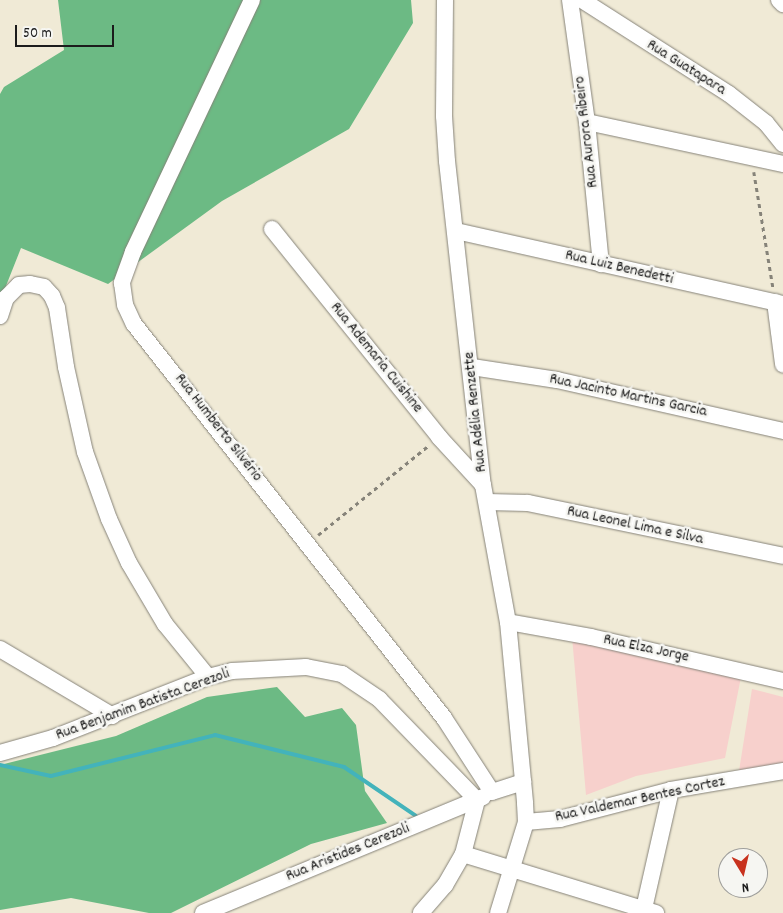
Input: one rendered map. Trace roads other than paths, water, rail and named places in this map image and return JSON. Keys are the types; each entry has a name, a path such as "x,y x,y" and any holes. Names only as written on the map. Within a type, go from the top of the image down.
{"street":[{"name":"Rua Humberto Silvério","path":"252,0 133,252 122,283 122,295 134,324 444,718 492,792"},
{"name":"Rua Adélia Renzette","path":"445,0 444,116 483,485 508,622 526,822"},
{"name":"Rua Aurora Ribeiro","path":"570,0 587,122 601,264"},
{"name":"Rua Guatapara","path":"582,0 729,94 766,123 783,144"},
{"path":"779,0 783,4"},
{"path":"587,122 783,164"},
{"name":"Rua Ademaria Cuishine","path":"272,229 439,437 483,485"},
{"name":"Rua Luiz Benedetti","path":"456,231 779,303"},
{"path":"0,316 11,290 30,284 44,287 52,296 57,308 66,367 85,452 109,518 129,563 165,624 208,677"},
{"path":"779,303 783,364"},
{"name":"Rua Jacinto Martins Garcia","path":"472,367 557,380 783,431"},
{"name":"Rua Leonel Lima e Silva","path":"487,502 528,503 783,556"},
{"name":"Rua Elza Jorge","path":"508,622 591,637 783,681"},
{"path":"0,649 113,716"},
{"name":"Rua Benjamim Batista Cerezoli","path":"0,753 113,716 208,677 269,667 306,666 342,674 378,699 477,800"},
{"name":"Rua Valdemar Bentes Cortez","path":"526,822 560,819 671,790 783,771"},
{"path":"492,792 523,782"},
{"path":"463,854 512,871 648,912 671,790"},
{"name":"Rua Aristides Cerezoli","path":"203,913 477,800 492,792"},
{"path":"421,913 444,885 463,854 477,800"},
{"path":"498,913 526,822"}],"waterway":[{"path":"0,765 51,776 215,735 344,767 416,816"}]}
